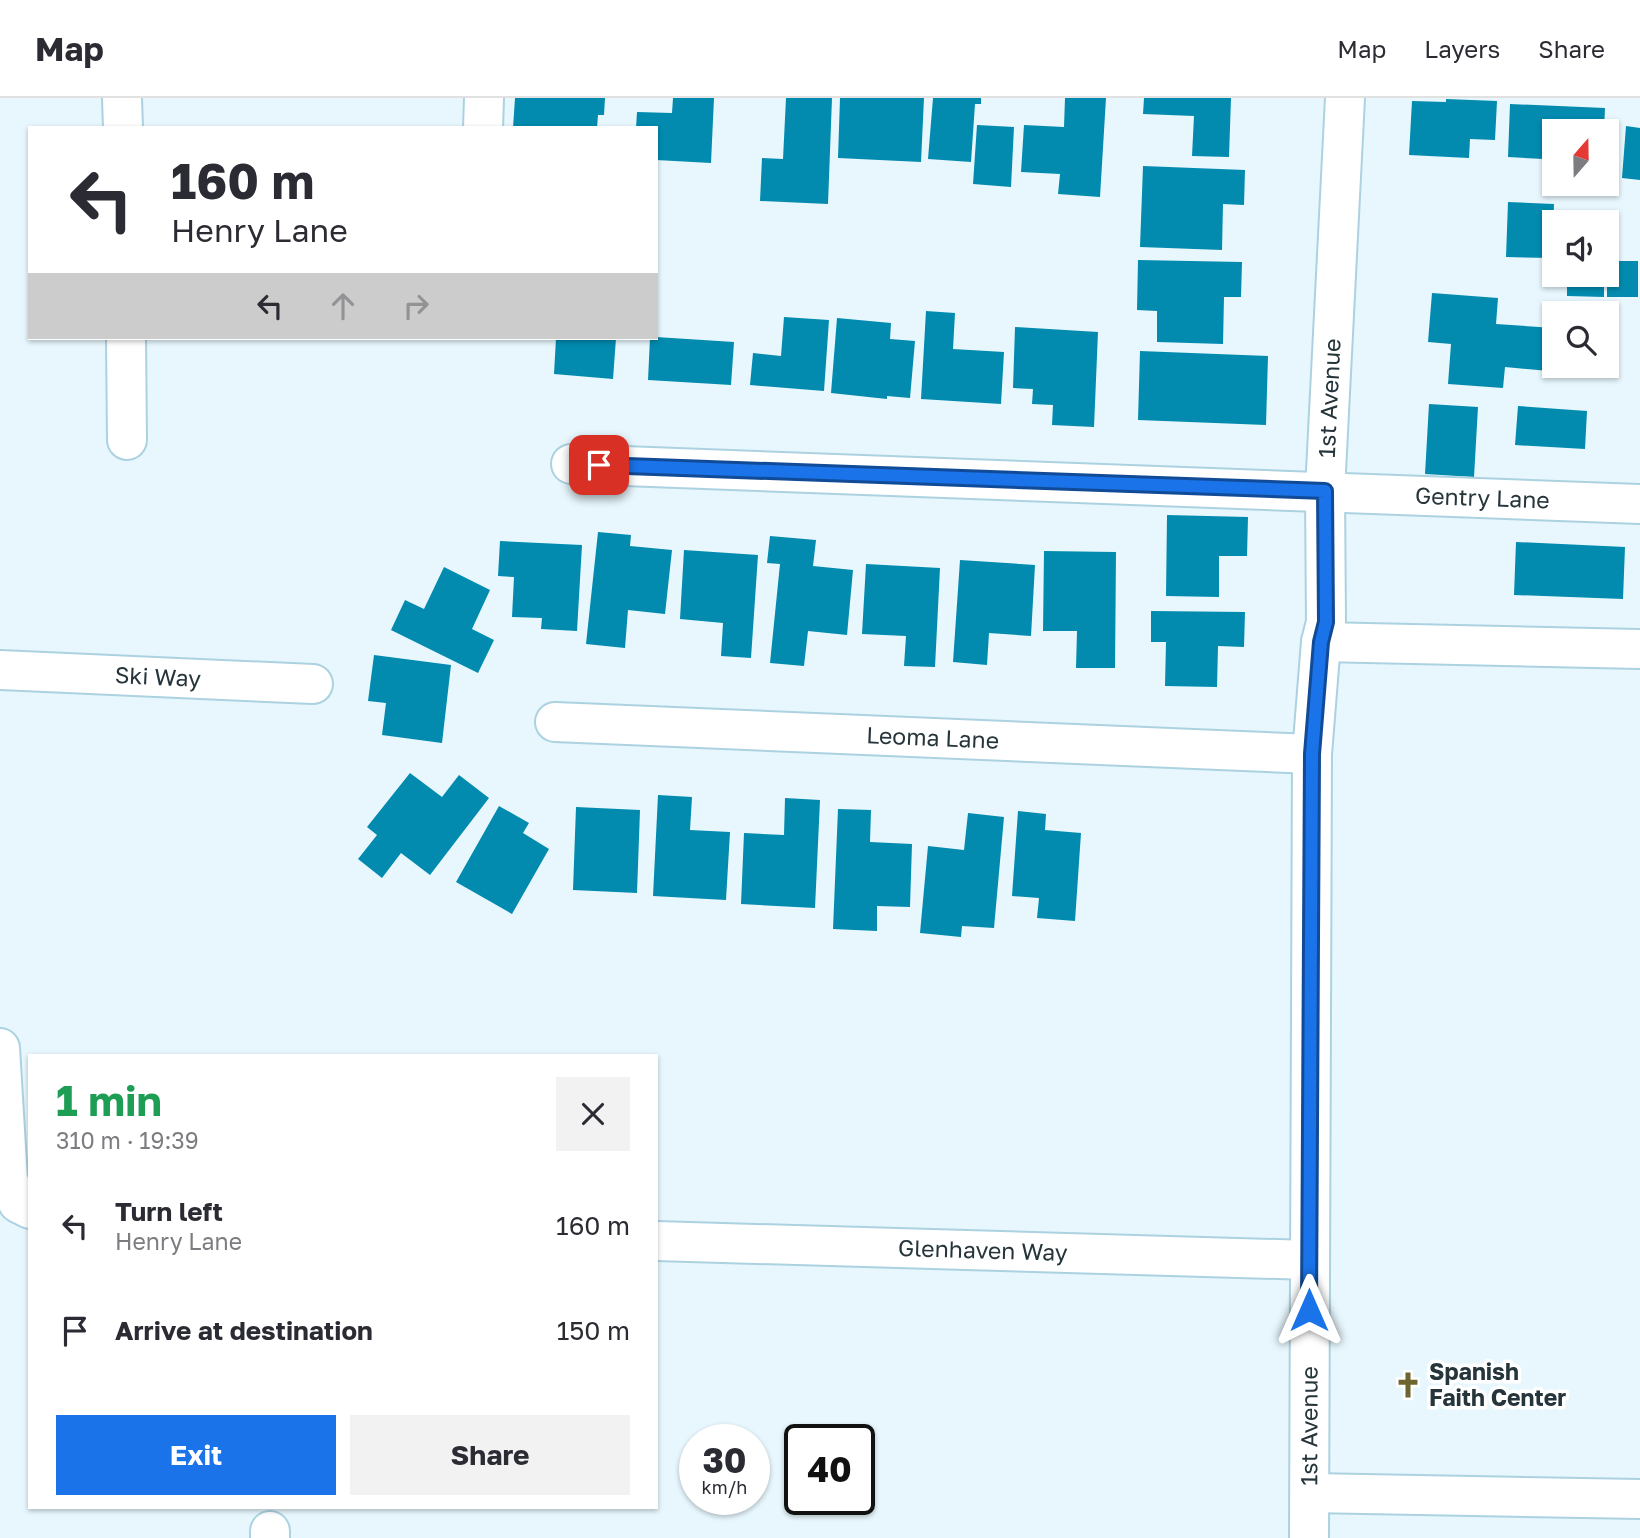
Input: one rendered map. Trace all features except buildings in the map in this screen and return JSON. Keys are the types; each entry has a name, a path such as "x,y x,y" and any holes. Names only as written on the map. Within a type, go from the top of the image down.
{"street":[{"path":"122,98 123,126"},
{"path":"482,126 484,98"},
{"name":"1st Avenue","path":"1308,1538 1312,754 1321,642 1326,622 1325,491 1345,98"},
{"path":"126,340 127,440"},
{"name":"Gentry Lane","path":"571,464 1640,504"},
{"path":"1321,642 1640,649"},
{"name":"Ski Way","path":"0,670 313,684"},
{"name":"Leoma Lane","path":"555,722 1312,754"},
{"path":"1,1050 8,1180 18,1203 28,1208"},
{"name":"Glenhaven Way","path":"658,1241 1309,1260"},
{"path":"1310,1493 1640,1499"}],"place":[{"name":"Spanish Faith Center","path":"1408,1385"}],"route":[{"path":"599,465 1325,491 1326,622 1321,642 1312,754 1309,1310"}]}
